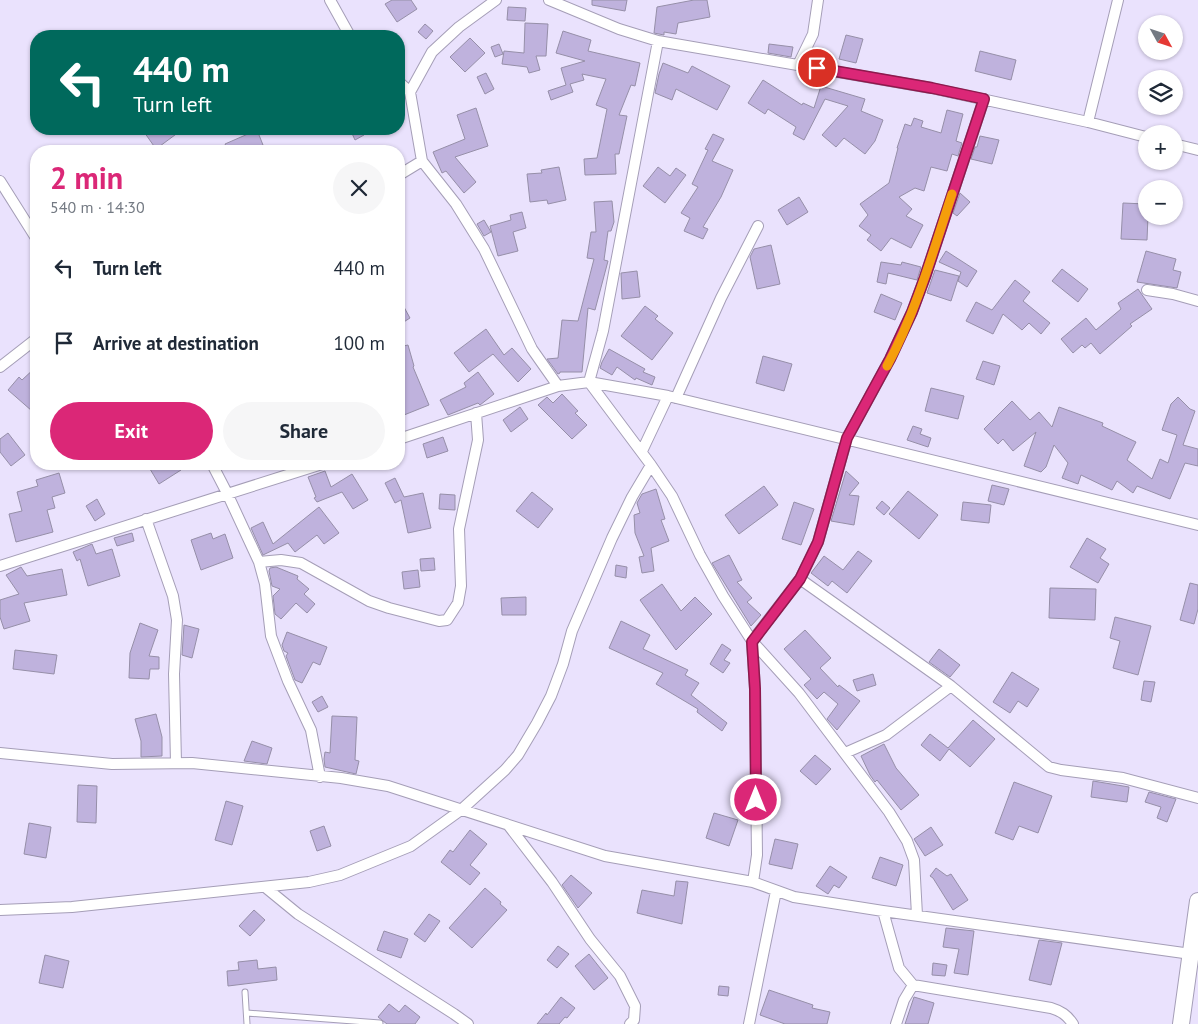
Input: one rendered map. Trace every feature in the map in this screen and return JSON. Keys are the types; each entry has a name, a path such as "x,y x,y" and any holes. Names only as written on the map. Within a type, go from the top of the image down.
{"highway":[{"path":"1181,1024 1198,901"}],"street":[{"path":"330,0 347,30"},
{"path":"410,92 432,52 459,27 496,0"},
{"path":"549,0 618,29 658,40 932,88 1088,122 1138,135"},
{"path":"798,65 813,34 818,0"},
{"path":"1088,122 1118,0"},
{"path":"589,382 603,331 658,40"},
{"path":"405,87 410,92 422,161 456,204 484,248 532,349 558,386"},
{"path":"753,882 757,855 755,689 752,642 800,579 818,542 847,438 890,359 912,312 984,99"},
{"path":"1183,146 1198,150"},
{"path":"405,171 422,161"},
{"path":"0,181 30,228"},
{"path":"642,451 672,397 758,226"},
{"path":"1147,290 1198,301"},
{"path":"0,367 30,344"},
{"path":"589,382 642,451 672,496 700,555 752,642 799,694 889,812 907,841 914,860 917,915"},
{"path":"405,437 558,386 589,382 672,397 847,438 1198,525"},
{"path":"259,562 281,560 301,563 369,601 439,621 447,620 458,603 461,586 459,529 478,440 476,413"},
{"path":"0,910 72,907 309,882 340,875 411,846 461,810 506,770 518,755 537,723 563,664 572,631 612,538 632,497 651,465"},
{"path":"215,470 259,562 265,584 272,636 288,681 311,730 320,776"},
{"path":"0,566 302,470"},
{"path":"146,519 174,596 177,620 174,674 176,763"},
{"path":"800,579 951,686 1050,767 1123,778 1198,798"},
{"path":"845,754 886,736 951,686"},
{"path":"0,753 112,764 192,763 320,776 388,786 605,856 753,882 794,897 1191,954"},
{"path":"509,826 552,882 590,939 620,976 635,1006 634,1020 630,1024"},
{"path":"266,887 298,914 468,1024"},
{"path":"749,1024 776,891"},
{"path":"883,911 899,968 913,986 1060,1010 1068,1016 1073,1024"},
{"path":"896,1024 904,1000 913,986"}],"lane":[{"path":"245,992 247,1024"},
{"path":"246,1013 380,1023"}],"building":[{"path":"392,0 411,0 417,9 397,22 385,4"},
{"path":"592,0 627,0 625,11 592,5"},
{"path":"694,0 707,0 710,17 678,23 676,34 664,32 664,35 654,33 657,7"},
{"path":"508,7 526,8 525,21 507,20"},
{"path":"525,23 548,24 546,56 536,56 540,70 529,73 527,67 502,64 504,51 524,53"},
{"path":"425,24 433,31 426,39 418,32"},
{"path":"563,31 591,40 588,51 640,63 635,86 631,85 619,115 627,116 619,154 615,154 616,174 585,175 584,159 597,158 607,109 596,105 606,79 582,74 584,80 570,84 573,92 551,100 548,91 566,85 561,68 585,61 556,53"},
{"path":"846,35 863,39 856,63 839,59"},
{"path":"470,38 485,53 465,72 450,57"},
{"path":"499,44 503,54 495,57 491,47"},
{"path":"769,44 793,47 791,57 768,53"},
{"path":"980,51 1016,60 1011,80 975,71"},
{"path":"663,63 688,73 692,66 730,86 717,110 676,89 672,100 655,93"},
{"path":"486,73 494,89 485,94 477,77"},
{"path":"763,80 802,105 803,103 814,108 821,86 865,99 861,111 883,120 875,141 865,154 844,138 836,147 822,135 848,106 825,99 804,140 793,134 796,127 768,109 765,114 748,103"},
{"path":"476,108 488,146 455,157 476,182 464,193 446,171 442,173 433,152 465,139 457,115"},
{"path":"947,110 963,114 956,141 962,143 958,156 952,154 947,171 931,167 924,191 915,188 899,197 912,209 906,216 923,225 911,248 891,238 881,251 867,240 871,235 859,226 868,215 860,204 889,183 905,124 911,126 914,118 923,121 921,127 941,133"},
{"path":"713,134 724,139 712,161 733,170 721,197 703,227 708,229 703,239 684,231 690,218 681,213 698,187 692,184 708,150 705,149"},
{"path":"146,135 175,135 161,145 153,145"},
{"path":"246,135 259,135 263,145 225,145"},
{"path":"353,135 364,135 355,140"},
{"path":"980,136 999,140 992,164 971,159"},
{"path":"559,167 566,200 548,204 547,200 530,202 527,174 542,173 541,170"},
{"path":"658,167 670,176 676,168 686,175 665,203 643,186"},
{"path":"960,193 970,202 957,216 953,213"},
{"path":"799,197 808,212 787,225 778,210"},
{"path":"612,201 614,222 611,231 608,231 604,260 608,261 595,310 588,308 582,372 560,372 558,374 547,359 558,358 562,320 578,321 594,259 587,258 591,232 596,232 594,202"},
{"path":"1123,203 1138,204 1138,225 1148,225 1147,240 1121,239"},
{"path":"522,212 526,228 513,232 518,251 498,256 490,226 511,220 510,215"},
{"path":"484,220 491,232 484,236 477,224"},
{"path":"771,245 780,284 757,289 750,257 754,249"},
{"path":"946,251 977,271 967,287 958,281 961,272 939,262"},
{"path":"1146,251 1176,259 1173,270 1181,272 1177,288 1137,282"},
{"path":"881,262 901,265 902,262 921,267 917,280 888,273 886,284 877,282"},
{"path":"1062,269 1088,289 1078,302 1052,281"},
{"path":"935,270 959,276 951,301 927,293"},
{"path":"637,271 640,297 622,299 621,273"},
{"path":"1015,280 1030,292 1023,301 1050,323 1041,334 1029,323 1022,330 1003,314 993,334 966,321 976,302 992,310"},
{"path":"1138,289 1152,309 1130,324 1132,326 1100,354 1091,343 1085,348 1082,345 1073,353 1061,339 1086,318 1096,330 1121,309 1118,303"},
{"path":"881,294 902,303 895,320 874,312"},
{"path":"645,306 658,316 655,319 673,333 652,360 621,336"},
{"path":"405,309 410,318 405,321"},
{"path":"486,329 504,355 512,348 531,369 518,382 493,354 469,372 454,353"},
{"path":"408,345 413,367 429,405 405,415 405,346"},
{"path":"609,349 645,369 643,372 655,377 652,385 636,378 635,380 617,367 612,375 600,368"},
{"path":"763,356 792,364 784,391 756,383"},
{"path":"983,361 1000,366 994,385 976,379"},
{"path":"478,372 494,394 480,405 478,403 448,415 440,400 466,387 464,383"},
{"path":"30,373 30,409 8,390 19,377 22,380"},
{"path":"931,388 964,396 958,419 925,411"},
{"path":"562,394 578,411 575,413 587,425 572,439 538,405 547,397 553,403"},
{"path":"1178,397 1190,409 1195,411 1183,445 1198,449 1198,466 1185,463 1170,499 1137,486 1133,493 1117,481 1112,490 1081,475 1078,484 1062,478 1068,463 1054,445 1046,467 1041,472 1024,466 1036,432 1013,451 1003,439 998,444 984,429 1012,401 1030,420 1039,412 1052,427 1059,407 1103,423 1102,426 1136,442 1127,460 1152,479 1160,459 1168,463 1177,435 1162,430 1171,404"},
{"path":"520,407 528,419 511,432 503,420"},
{"path":"913,426 922,429 920,434 931,438 928,447 907,440"},
{"path":"8,433 25,455 11,466 0,452 0,439"},
{"path":"443,437 448,451 427,458 423,444"},
{"path":"151,470 181,470 159,484"},
{"path":"325,471 331,487 352,474 368,500 353,509 342,492 317,502 308,477"},
{"path":"846,471 859,483 849,495 859,496 854,525 831,521"},
{"path":"59,473 65,493 52,497 55,508 47,510 53,532 16,542 9,514 22,511 17,492 38,486 36,480"},
{"path":"395,478 404,497 423,493 431,528 408,533 401,500 395,503 385,483"},
{"path":"992,485 1009,489 1004,505 988,501"},
{"path":"764,486 778,505 739,534 725,515"},
{"path":"656,489 665,519 661,520 669,541 651,548 654,571 642,573 639,557 644,556 635,533 634,515 640,513 637,503 642,494"},
{"path":"908,491 938,515 919,539 889,514"},
{"path":"532,492 553,509 538,528 516,511"},
{"path":"440,494 455,495 455,510 439,509"},
{"path":"97,499 105,514 95,521 86,506"},
{"path":"882,501 890,508 884,515 876,508"},
{"path":"794,502 814,509 801,545 782,539"},
{"path":"963,502 991,505 989,523 961,520"},
{"path":"319,507 339,533 324,544 317,535 295,552 288,543 263,555 251,528 263,522 273,544"},
{"path":"132,533 134,541 117,546 114,538"},
{"path":"211,533 213,539 225,534 233,558 201,570 191,540"},
{"path":"1087,538 1106,549 1100,558 1109,564 1098,583 1070,567"},
{"path":"92,544 96,554 112,549 120,576 88,586 80,559 77,561 73,552"},
{"path":"858,551 872,561 847,593 832,581 828,586 811,573 824,556 843,570"},
{"path":"729,555 742,580 737,582 752,598 747,602 761,615 751,626 712,563"},
{"path":"434,558 435,570 421,571 420,559"},
{"path":"616,565 627,567 626,578 615,576"},
{"path":"21,567 27,576 62,569 67,595 24,603 30,621 4,629 0,617 0,600 19,594 6,575"},
{"path":"276,567 298,576 297,579 309,589 304,594 315,604 307,613 296,603 281,619 275,614 273,596 280,589 272,586 269,571 270,568"},
{"path":"418,570 420,587 404,589 402,572"},
{"path":"1190,583 1198,585 1198,609 1194,624 1180,620"},
{"path":"662,584 681,611 695,597 712,614 676,650 640,600"},
{"path":"1050,588 1096,589 1095,620 1049,618"},
{"path":"526,597 526,615 502,615 501,598"},
{"path":"1115,617 1151,626 1138,675 1113,668 1120,641 1110,638"},
{"path":"621,621 650,635 643,649 688,670 685,675 699,683 691,695 727,723 722,731 697,712 698,709 656,684 663,673 609,648"},
{"path":"140,623 158,630 149,656 159,657 159,669 150,669 149,679 129,678 130,653"},
{"path":"184,625 199,629 192,658 182,655"},
{"path":"805,630 831,658 820,668 838,687 839,685 860,701 837,730 827,719 838,704 824,692 817,699 804,685 811,679 784,649"},
{"path":"287,632 327,647 320,665 313,662 302,683 295,680 286,656 288,653 284,651 282,645"},
{"path":"722,644 731,650 724,660 730,663 723,673 710,664"},
{"path":"939,649 960,665 950,677 929,662"},
{"path":"15,650 57,655 54,674 13,669"},
{"path":"1012,672 1039,689 1027,707 1018,701 1010,713 993,702"},
{"path":"873,674 876,685 857,691 853,680"},
{"path":"1144,681 1155,682 1151,702 1141,700"},
{"path":"322,696 328,707 318,712 312,702"},
{"path":"156,714 162,737 162,756 141,757 141,741 135,719"},
{"path":"332,716 357,717 355,760 359,761 356,774 325,767 325,752 330,753"},
{"path":"973,720 995,739 970,767 949,749 940,761 921,745 930,734 948,748"},
{"path":"252,741 272,748 267,764 244,761"},
{"path":"884,744 896,768 919,795 901,810 877,780 875,782 861,756"},
{"path":"815,755 831,769 816,785 800,771"},
{"path":"1093,781 1129,787 1127,802 1091,797"},
{"path":"1014,782 1052,796 1038,833 1019,826 1013,840 995,833"},
{"path":"78,785 97,786 96,823 77,822"},
{"path":"1149,792 1176,799 1167,822 1157,818 1161,807 1145,802"},
{"path":"226,801 243,806 232,845 215,840"},
{"path":"714,813 738,820 729,846 706,838"},
{"path":"29,823 51,827 46,858 24,854"},
{"path":"324,826 331,846 317,851 310,831"},
{"path":"931,827 943,845 925,856 914,839"},
{"path":"470,830 487,844 470,865 480,873 470,885 441,862 450,850 453,852"},
{"path":"775,839 798,844 792,869 769,864"},
{"path":"880,857 903,865 896,886 872,878"},
{"path":"830,866 847,877 839,888 834,885 828,894 816,886"},
{"path":"936,868 947,876 951,874 968,900 953,910 930,876"},
{"path":"571,875 592,893 578,908 562,885"},
{"path":"676,881 688,882 682,924 637,913 642,890 674,896"},
{"path":"485,888 507,910 472,948 449,928"},
{"path":"254,910 265,920 250,936 239,926"},
{"path":"429,914 440,921 425,942 414,934"},
{"path":"946,928 974,931 968,975 954,973 959,949 943,947"},
{"path":"384,931 408,939 401,958 377,950"},
{"path":"1039,940 1062,943 1051,985 1029,980"},
{"path":"558,946 569,954 557,968 547,960"},
{"path":"589,954 608,978 594,990 575,966"},
{"path":"45,955 69,961 63,988 39,983"},
{"path":"257,960 258,969 276,967 277,980 228,986 227,971 239,970 238,962"},
{"path":"933,963 947,965 945,976 932,975"},
{"path":"719,986 729,987 728,996 718,995"},
{"path":"769,990 813,1005 812,1008 830,1012 827,1024 785,1024 760,1015"},
{"path":"561,997 575,1008 567,1018 565,1017 559,1024 537,1024 546,1013 547,1015"},
{"path":"914,997 934,1003 928,1024 905,1024"},
{"path":"389,1004 399,1012 405,1005 420,1017 415,1024 387,1024 378,1017"}],"slow traffic":[{"path":"887,366 912,312 952,194"}],"route":[{"path":"756,800 755,689 752,642 800,579 818,542 847,438 890,359 912,312 984,99 817,68"}]}
